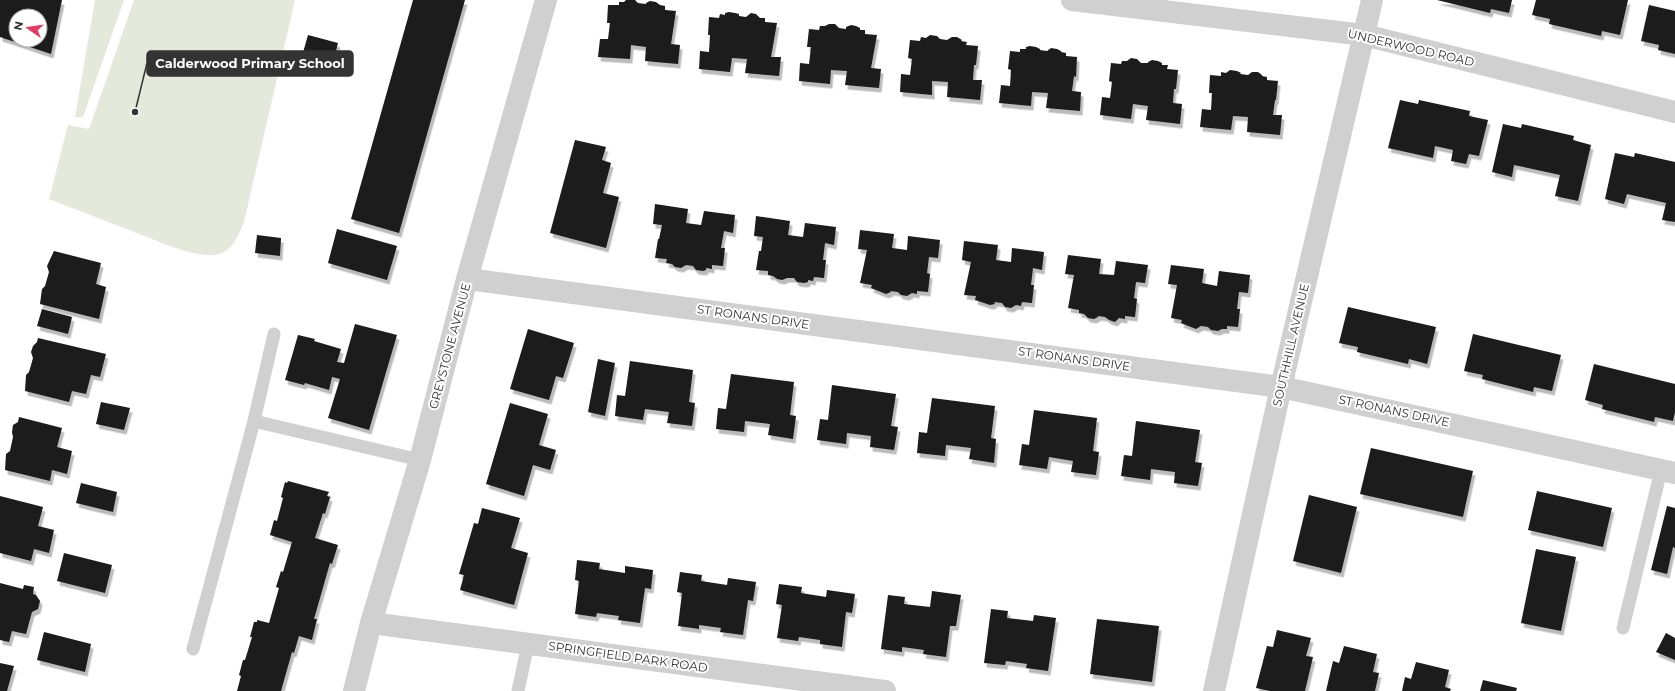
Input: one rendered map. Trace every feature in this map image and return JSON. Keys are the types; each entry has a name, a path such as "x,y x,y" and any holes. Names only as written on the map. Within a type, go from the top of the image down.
{"street":[{"name":"GREYSTONE AVENUE","path":"354,691 371,623 420,460 467,279 546,0"},
{"name":"UNDERWOOD ROAD","path":"1072,0 1364,35 1675,112"},
{"name":"SOUTHHILL AVENUE","path":"1214,691 1281,386 1372,0"},
{"name":"ST RONANS DRIVE","path":"467,279 1281,386 1668,472"},
{"name":"SPRINGFIELD PARK ROAD","path":"371,623 885,691"}],"lane":[{"path":"193,649 254,421 274,334"},
{"path":"254,421 420,460"},
{"path":"1623,628 1668,472"},
{"path":"518,691 528,644"}],"shaded area":[{"path":"95,0 124,0 83,117 75,117"},
{"path":"134,0 295,0 244,222 234,243 221,254 197,254 177,248 49,199 68,125 89,129"}],"building":[{"path":"0,0 62,0 51,54 33,48 48,48 48,8 8,8 8,40 0,37"},
{"path":"413,0 465,0 399,233 351,219"},
{"path":"626,0 635,0 638,3 646,4 650,1 656,2 665,6 665,10 676,11 671,44 680,45 678,64 645,61 646,47 631,45 630,59 598,57 600,39 608,39 610,23 607,23 608,5 619,5 619,2 624,2"},
{"path":"1437,0 1512,0 1509,13 1491,9 1490,13"},
{"path":"1536,0 1628,0 1620,35 1602,31 1601,36 1549,24 1550,19 1532,15"},
{"path":"1649,5 1675,11 1675,54 1658,50 1659,45 1641,41"},
{"path":"729,12 746,17 751,13 756,14 760,18 765,18 765,22 777,23 771,57 781,57 779,76 745,73 747,59 732,58 730,72 699,69 700,51 709,52 709,17 719,18 720,14 725,15 725,13"},
{"path":"835,24 839,28 846,29 846,27 851,25 856,26 860,28 860,30 865,30 865,34 877,35 871,68 881,69 879,88 845,85 847,71 831,70 830,84 799,81 800,63 809,64 811,47 807,47 809,29 819,30 820,26"},
{"path":"308,35 338,43 331,71 300,63"},
{"path":"930,35 947,40 952,37 957,37 962,40 961,41 967,42 966,45 978,46 973,80 982,80 980,100 947,97 948,82 932,81 932,95 900,92 901,74 910,75 912,59 908,58 910,40 920,41 921,37 926,38"},
{"path":"1030,46 1047,51 1051,48 1057,49 1066,53 1066,56 1077,57 1076,77 1074,76 1072,91 1081,92 1080,111 1046,108 1048,93 1032,92 1031,106 999,103 1001,85 1010,86 1011,70 1008,69 1010,51 1020,52 1020,49 1026,49 1026,47"},
{"path":"1131,58 1137,59 1141,63 1148,63 1152,60 1158,61 1162,63 1162,65 1168,65 1167,69 1178,70 1173,103 1182,104 1180,124 1146,120 1148,106 1133,104 1131,119 1100,115 1102,97 1110,98 1112,82 1109,81 1111,63 1121,64 1122,61 1127,61"},
{"path":"1230,70 1248,75 1252,72 1258,72 1262,76 1267,77 1267,80 1278,81 1273,115 1282,115 1280,135 1247,132 1248,117 1233,116 1231,130 1200,127 1202,109 1211,110 1212,93 1209,93 1210,75 1221,76 1221,72 1226,73"},
{"path":"1400,100 1418,104 1419,100 1470,111 1469,116 1488,120 1479,156 1469,154 1466,164 1451,161 1453,150 1435,146 1433,158 1388,148"},
{"path":"1503,124 1521,128 1522,124 1574,136 1573,140 1591,145 1578,201 1555,196 1560,175 1514,165 1512,177 1492,172"},
{"path":"575,140 606,147 602,160 611,163 603,193 619,197 606,248 550,233"},
{"path":"1615,153 1634,157 1635,153 1675,162 1675,222 1662,220 1666,203 1627,194 1624,204 1605,199"},
{"path":"655,204 688,209 686,223 701,225 704,211 735,215 733,233 724,231 721,248 725,248 723,266 712,265 712,269 706,268 706,270 703,271 696,270 693,266 686,265 681,268 675,267 672,264 666,263 667,259 655,258 662,225 653,224"},
{"path":"756,216 790,221 788,235 803,237 805,223 836,227 834,245 825,243 823,260 826,260 824,278 814,277 813,281 808,280 808,282 804,283 797,282 794,278 782,280 777,279 768,275 768,271 756,270 763,237 754,236"},
{"path":"337,229 397,246 387,280 328,263"},
{"path":"860,230 894,234 892,248 907,250 908,236 940,240 938,258 929,257 927,273 930,274 928,292 917,291 917,294 912,293 907,296 901,295 898,292 890,291 891,292 886,294 871,288 872,285 860,283 867,250 858,249"},
{"path":"257,235 281,238 280,256 255,253"},
{"path":"964,241 998,245 996,260 1011,262 1012,248 1044,252 1042,270 1033,268 1031,285 1034,285 1032,303 1022,302 1021,306 1016,305 1011,308 1005,307 1002,303 994,302 995,304 990,305 975,300 976,296 964,295 971,262 962,260"},
{"path":"54,251 101,263 96,284 106,287 99,319 40,304 42,289 45,286 49,272 47,266"},
{"path":"1068,255 1101,259 1099,274 1114,275 1116,261 1148,265 1145,283 1136,282 1134,298 1137,299 1135,317 1125,316 1125,319 1119,318 1115,322 1105,317 1098,316 1094,319 1088,318 1084,314 1079,313 1079,310 1068,308 1074,275 1065,274"},
{"path":"1171,265 1204,269 1202,283 1217,286 1219,271 1250,275 1248,293 1239,292 1237,309 1240,309 1238,327 1227,326 1227,329 1218,331 1201,326 1196,329 1181,323 1182,320 1171,318 1177,285 1168,284"},
{"path":"1348,307 1436,327 1427,364 1409,359 1408,364 1357,352 1358,347 1339,343"},
{"path":"42,309 72,317 68,334 37,326"},
{"path":"355,324 397,335 369,430 328,418 340,379 332,377 329,390 305,383 304,385 285,380 298,335 315,339 314,341 341,349 337,362 344,363"},
{"path":"528,329 574,343 563,378 556,376 549,400 510,389"},
{"path":"1473,334 1561,355 1552,391 1534,387 1533,392 1482,379 1483,375 1464,371"},
{"path":"38,338 106,354 100,377 91,375 86,394 72,391 69,402 25,391 26,375 29,372 33,358 31,352"},
{"path":"598,359 615,363 605,416 588,412"},
{"path":"630,361 693,370 689,402 695,403 692,426 667,423 669,412 645,409 643,420 615,416 617,395 625,396"},
{"path":"1594,364 1675,384 1675,412 1673,421 1655,417 1654,422 1602,409 1603,405 1585,400"},
{"path":"731,374 794,382 790,415 796,416 793,439 768,435 770,424 745,421 744,432 716,429 718,408 726,409"},
{"path":"832,385 896,394 891,426 898,427 894,450 870,447 871,436 847,433 846,444 817,440 820,419 828,420"},
{"path":"932,398 995,406 991,438 996,439 994,463 969,459 971,448 946,445 945,456 917,453 919,432 927,433"},
{"path":"101,402 130,408 124,430 96,424"},
{"path":"510,403 548,414 539,445 556,450 550,470 533,465 524,496 486,484"},
{"path":"1034,410 1097,418 1093,451 1099,452 1096,475 1071,472 1073,461 1049,457 1047,469 1019,465 1022,444 1029,445"},
{"path":"19,417 62,428 57,447 72,451 67,474 52,470 50,481 5,470 6,454 10,451 13,437 13,425 18,422"},
{"path":"1136,421 1200,430 1195,462 1202,463 1198,486 1174,483 1175,472 1151,469 1150,480 1121,476 1124,455 1132,456"},
{"path":"1371,448 1473,471 1463,517 1360,494"},
{"path":"288,481 329,492 327,496 330,497 325,514 323,513 315,538 338,545 332,564 330,563 314,619 317,619 312,640 299,636 294,653 292,652 281,691 237,691 241,676 239,675 252,637 250,637 254,622 257,622 257,620 269,623 279,588 276,587 281,571 283,572 292,542 270,535 274,520 277,521 283,498 281,497 285,482 287,483"},
{"path":"81,483 117,492 113,512 76,503"},
{"path":"1537,491 1612,508 1603,547 1528,530"},
{"path":"1309,495 1357,507 1341,573 1293,561"},
{"path":"0,496 43,507 38,526 54,530 49,553 34,549 31,561 0,553"},
{"path":"1667,506 1675,508 1675,548 1673,547 1667,574 1651,570"},
{"path":"482,508 520,518 511,548 528,553 514,605 460,590 464,575 459,574 474,523 478,524"},
{"path":"1536,549 1576,557 1561,631 1521,623"},
{"path":"64,553 112,565 105,593 57,581"},
{"path":"577,560 600,563 599,569 625,573 625,566 653,570 651,589 645,588 640,623 618,620 619,616 597,613 596,617 575,614 579,581 575,580"},
{"path":"680,572 702,575 701,581 727,585 728,578 756,582 753,601 748,600 743,635 720,632 721,628 699,625 699,629 678,626 682,593 677,592"},
{"path":"0,583 23,589 24,585 34,587 33,594 36,595 40,601 38,609 32,612 26,634 12,631 9,642 0,640"},
{"path":"779,584 802,587 801,593 826,597 827,590 855,594 852,613 846,612 842,647 820,644 820,640 799,637 798,641 777,638 782,605 776,604"},
{"path":"932,591 961,595 956,626 950,626 946,657 923,654 924,650 902,647 902,652 881,649 888,595 905,597 904,604 930,607"},
{"path":"991,609 1008,611 1007,618 1033,621 1034,615 1056,618 1048,671 1026,668 1027,664 1006,661 1005,665 984,663"},
{"path":"1097,619 1159,626 1152,682 1090,674"},
{"path":"1277,630 1311,638 1306,656 1313,657 1305,691 1270,691 1256,688 1267,646 1273,647"},
{"path":"44,632 91,644 85,672 37,660"},
{"path":"1666,633 1675,638 1675,660 1656,652"},
{"path":"1344,646 1377,654 1373,672 1379,673 1375,691 1326,691 1333,661 1339,663"},
{"path":"1416,662 1449,670 1445,687 1451,689 1450,691 1402,691 1405,677 1411,679"},
{"path":"0,663 14,666 7,691 0,691"},
{"path":"1483,680 1517,688 1516,691 1480,691"}],"place":[{"name":"Calderwood Primary School","path":"135,112"}]}
